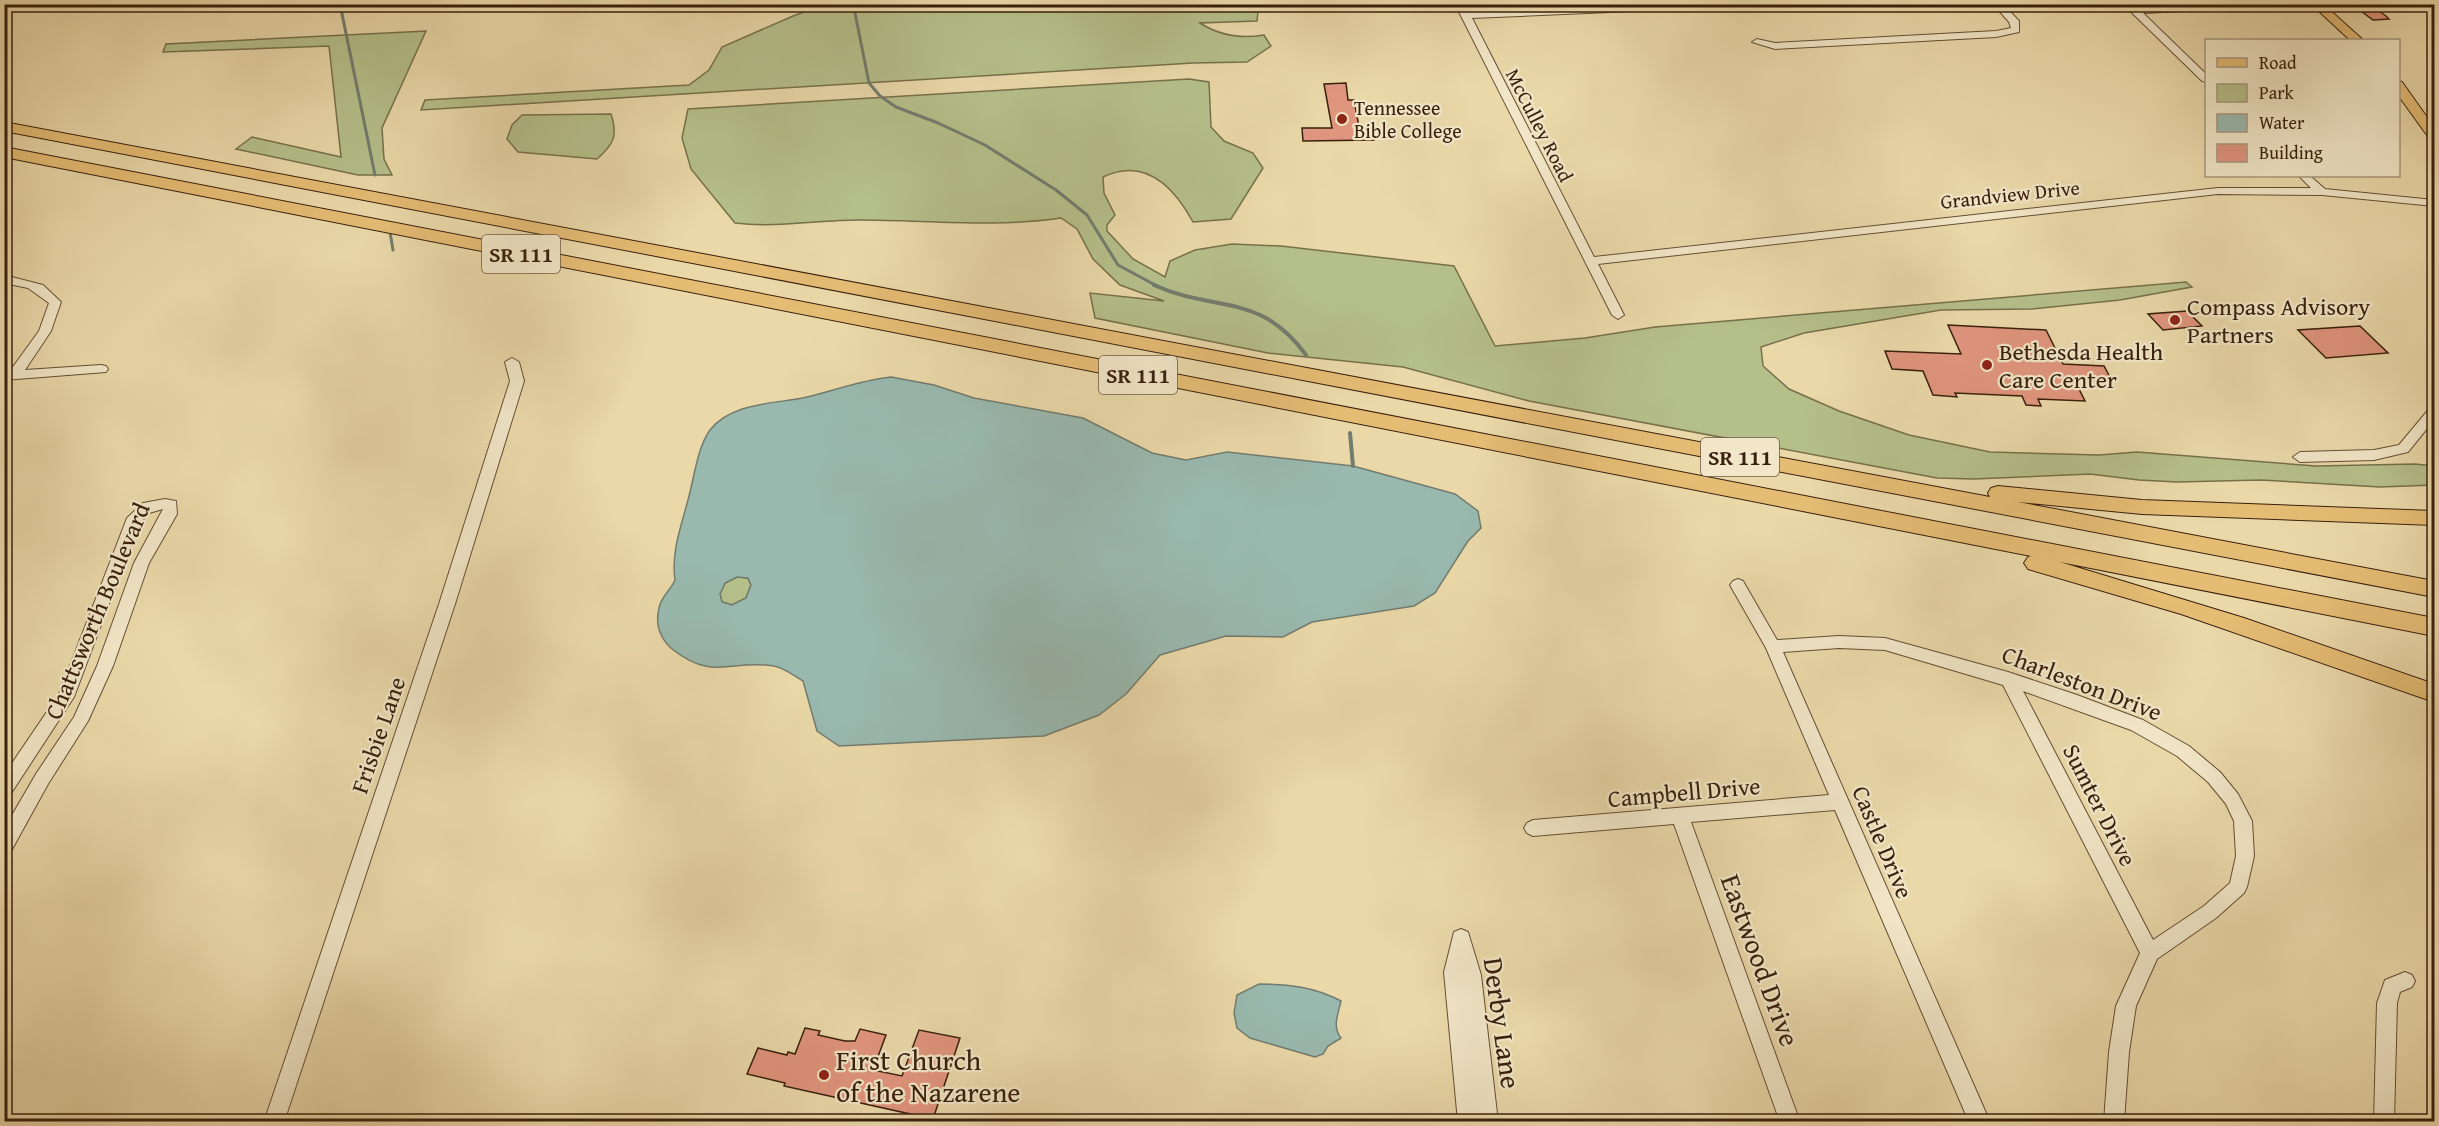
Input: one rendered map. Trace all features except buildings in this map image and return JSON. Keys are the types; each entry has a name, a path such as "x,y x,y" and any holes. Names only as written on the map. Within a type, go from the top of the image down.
{"highway":[{"name":"SR 111","path":"4,126 2434,589"},
{"name":"SR 111","path":"4,152 2434,627"},
{"path":"1767,462 2034,498 2142,507 2434,518"},
{"path":"1826,509 2099,580 2221,618 2434,693"}],"main road":[{"path":"2316,4 2356,39"},
{"path":"2400,88 2434,135"}],"street":[{"path":"1463,10 1633,8 1651,4"},
{"path":"1757,42 1786,46 1996,34 2016,30 2014,21 1997,4"},
{"path":"2131,8 2266,4"},
{"path":"2131,8 2177,49 2205,78"},
{"name":"McCulley Road","path":"1463,10 1590,261"},
{"path":"2305,177 2322,192"},
{"name":"Grandview Drive","path":"1590,261 2218,191 2322,192 2434,203"},
{"path":"1590,261 1618,315"},
{"path":"4,279 33,283 55,302 54,314 48,326 9,376"},
{"name":"Frisbie Lane","path":"274,1122 447,604 493,458 517,381 512,362"},
{"path":"9,376 100,369"},
{"path":"2300,457 2374,455 2403,449 2434,412"},
{"name":"Chattsworth Boulevard","path":"4,790 66,697 132,522 149,505 161,503 171,505 170,514 134,580 105,666 80,721 42,778 4,847"},
{"name":"Castle Drive","path":"1738,585 1773,647 1980,1122"},
{"name":"Charleston Drive","path":"1773,647 1839,642 1885,644 2008,679 2137,725 2183,751 2214,777 2232,798 2243,821 2245,856 2238,886 2210,912 2150,953"},
{"name":"Sumter Drive","path":"2008,679 2150,953"},
{"name":"Campbell Drive","path":"1533,828 1839,802"},
{"name":"Eastwood Drive","path":"1680,817 1790,1122"},
{"name":"Derby Lane","path":"1468,1122 1453,972 1461,938 1472,975 1488,1122"},
{"path":"2114,1122 2119,1052 2126,1006 2150,953"},
{"path":"2384,1122 2387,1003 2392,986 2405,981"}],"green space":[{"path":"1184,4 1258,12 1257,21 1200,23 1215,31 1230,35 1247,37 1264,35 1271,46 1247,62 1193,63 421,110 425,100 689,85 709,70 722,47 815,8 838,5"},
{"path":"426,31 382,128 384,159 392,175 358,175 236,149 252,137 341,157 329,46 163,52 166,44"},
{"path":"1189,79 1209,82 1211,127 1224,141 1253,153 1263,168 1231,219 1193,222 1177,197 1157,179 1145,173 1118,172 1103,177 1104,193 1115,215 1107,225 1107,231 1133,259 1165,277 1170,261 1195,250 1232,244 1281,246 1454,266 1495,346 1585,338 1655,327 2186,282 2192,287 2120,300 2032,309 1941,310 1804,333 1761,347 1763,366 1789,389 1839,411 1909,435 1990,452 2099,455 2137,452 2316,466 2415,464 2434,466 2434,485 2380,487 2261,480 2177,482 2090,474 1974,479 1937,478 1529,401 1403,367 1268,353 1095,318 1090,293 1164,301 1120,285 1093,259 1077,229 1061,218 1011,223 859,220 766,225 735,223 691,169 682,138 688,109"},
{"path":"611,114 614,128 613,139 597,159 518,152 507,139 512,125 522,115"},
{"path":"737,577 748,578 751,585 746,598 732,605 722,602 720,594 725,583"}],"water":[{"path":"891,377 934,385 974,398 1083,418 1152,453 1186,460 1227,452 1353,466 1455,494 1478,511 1481,528 1468,541 1435,593 1414,606 1312,622 1283,637 1226,636 1160,655 1126,694 1099,715 1044,736 839,746 817,731 803,681 774,666 711,667 699,665 672,649 664,640 658,625 658,614 662,600 675,580 674,559 677,540 699,455 710,430 719,421 742,409 807,397","holes":["737,577 748,578 751,585 746,598 732,605 722,602 720,594 725,583"]},
{"path":"1259,984 1301,987 1321,992 1341,1001 1336,1025 1341,1038 1328,1046 1323,1054 1315,1057 1250,1038 1237,1028 1234,1013 1237,995"}],"waterway":[{"path":"340,4 375,175"},
{"path":"851,4 855,13 869,83 880,96 896,107 985,145 1056,190 1087,215 1118,265 1157,286"},
{"path":"390,232 393,250"},
{"path":"1154,285 1197,299 1253,312 1271,321 1288,335 1306,355"},
{"path":"1350,433 1353,466"}],"place":[{"name":"Tennessee Bible College","path":"1342,119"},
{"name":"Compass Advisory Partners","path":"2175,320"},
{"name":"Bethesda Health Care Center","path":"1987,365"},
{"name":"First Church of the Nazarene","path":"824,1075"}]}
